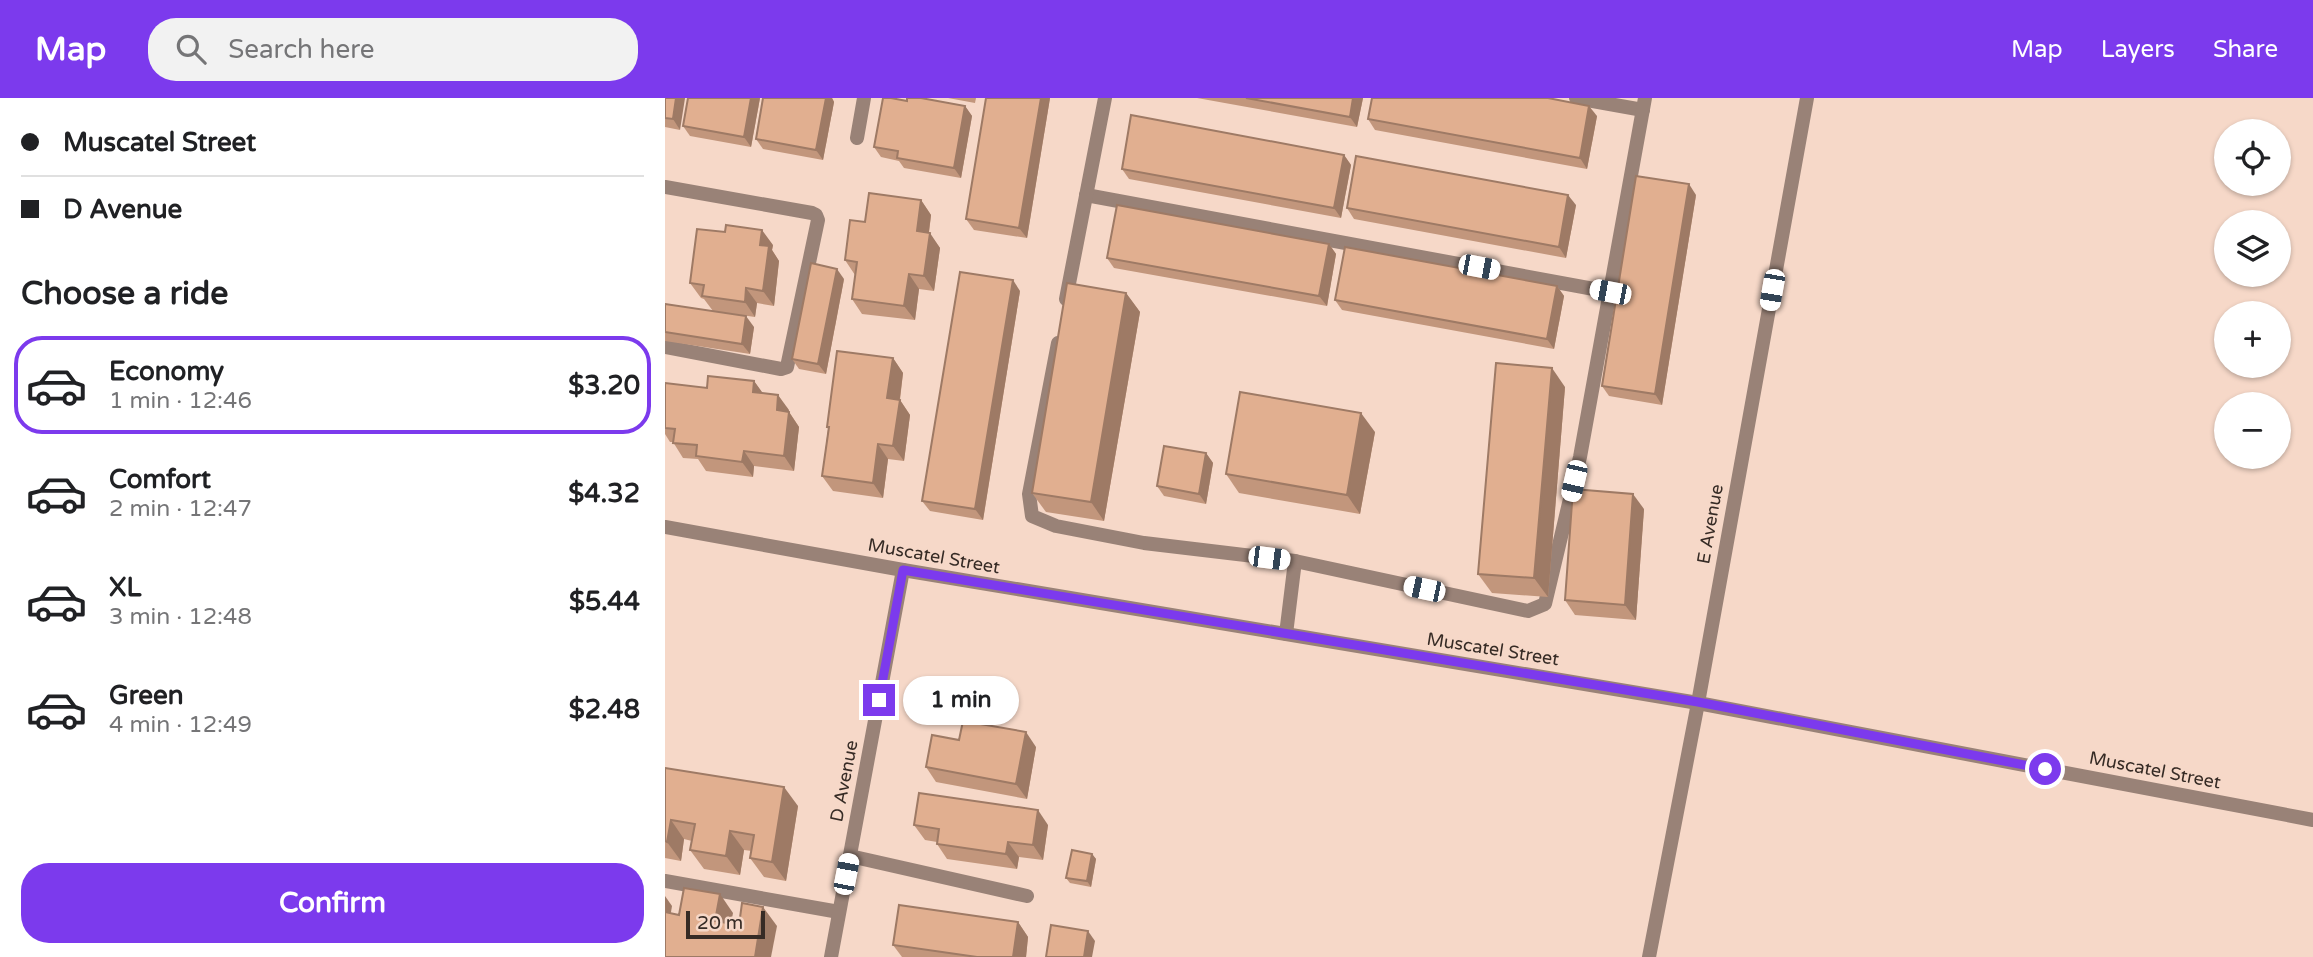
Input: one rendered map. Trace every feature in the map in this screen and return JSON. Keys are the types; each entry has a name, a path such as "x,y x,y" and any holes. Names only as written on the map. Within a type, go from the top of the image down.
{"street":[{"path":"857,138 865,98"},
{"path":"1105,98 1029,494 1032,516 1056,526 1144,543 1294,561 1528,611 1545,604 1580,457 1644,104 1576,98"},
{"name":"E Avenue","path":"1649,957 1807,98"},
{"path":"665,187 812,214 816,215 818,220 787,367 781,369 665,347"},
{"path":"1086,195 1610,292"},
{"name":"Muscatel Street","path":"665,527 903,570 1698,702 2313,820"},
{"path":"1286,634 1294,561"},
{"name":"D Avenue","path":"831,957 903,570"},
{"path":"850,856 1027,895"},
{"path":"665,881 839,912"}],"building":[{"path":"665,98 676,98 673,119 665,118"},
{"path":"688,98 751,98 744,137 683,126"},
{"path":"763,98 826,98 816,150 756,139"},
{"path":"883,98 907,101 907,98 921,98 965,106 954,168 897,158 898,151 874,147"},
{"path":"986,98 1041,98 1019,228 966,219"},
{"path":"1246,98 1353,98 1350,117"},
{"path":"1372,98 1548,98 1589,106 1580,158 1368,119"},
{"path":"1131,115 1344,155 1334,208 1122,169"},
{"path":"1356,156 1568,195 1559,247 1347,208"},
{"path":"1636,176 1689,184 1655,394 1602,386"},
{"path":"869,193 921,200 917,231 930,233 924,276 909,274 904,306 852,299 857,262 845,260 850,220 865,222"},
{"path":"1117,205 1329,244 1319,296 1107,258"},
{"path":"726,225 762,230 760,245 769,246 763,291 746,288 745,302 702,296 704,285 690,283 697,229 725,232"},
{"path":"1345,247 1557,286 1547,339 1335,300"},
{"path":"811,263 837,269 818,364 792,359"},
{"path":"960,272 1013,280 975,509 922,501"},
{"path":"1067,283 1126,293 1091,502 1032,493"},
{"path":"665,304 746,316 742,344 665,332"},
{"path":"837,351 893,358 887,398 900,400 893,446 878,444 873,483 822,476"},
{"path":"1496,363 1552,368 1534,578 1478,574"},
{"path":"708,376 754,381 753,392 778,395 777,410 789,412 784,456 744,451 742,462 696,456 697,445 673,443 675,429 665,428 665,383 707,388"},
{"path":"1240,392 1361,413 1347,495 1226,474"},
{"path":"1164,446 1206,453 1199,494 1157,486"},
{"path":"1573,489 1633,494 1625,605 1565,600"},
{"path":"963,721 1026,732 1016,784 926,767 932,735 959,740"},
{"path":"665,768 784,787 772,862 750,858 754,835 730,831 726,856 690,850 695,824 671,820 667,842 665,841"},
{"path":"919,793 1038,810 1033,845 1008,842 1006,854 937,844 939,829 914,825"},
{"path":"1072,850 1092,854 1087,881 1066,878"},
{"path":"684,888 720,894 715,921 739,925 742,903 763,907 755,957 665,957 665,912 679,915"},
{"path":"899,905 1018,922 1013,957 977,957 893,945"},
{"path":"1051,925 1088,931 1084,957 1046,957"}],"route":[{"path":"879,700 903,570 1698,702 2045,769"}]}
